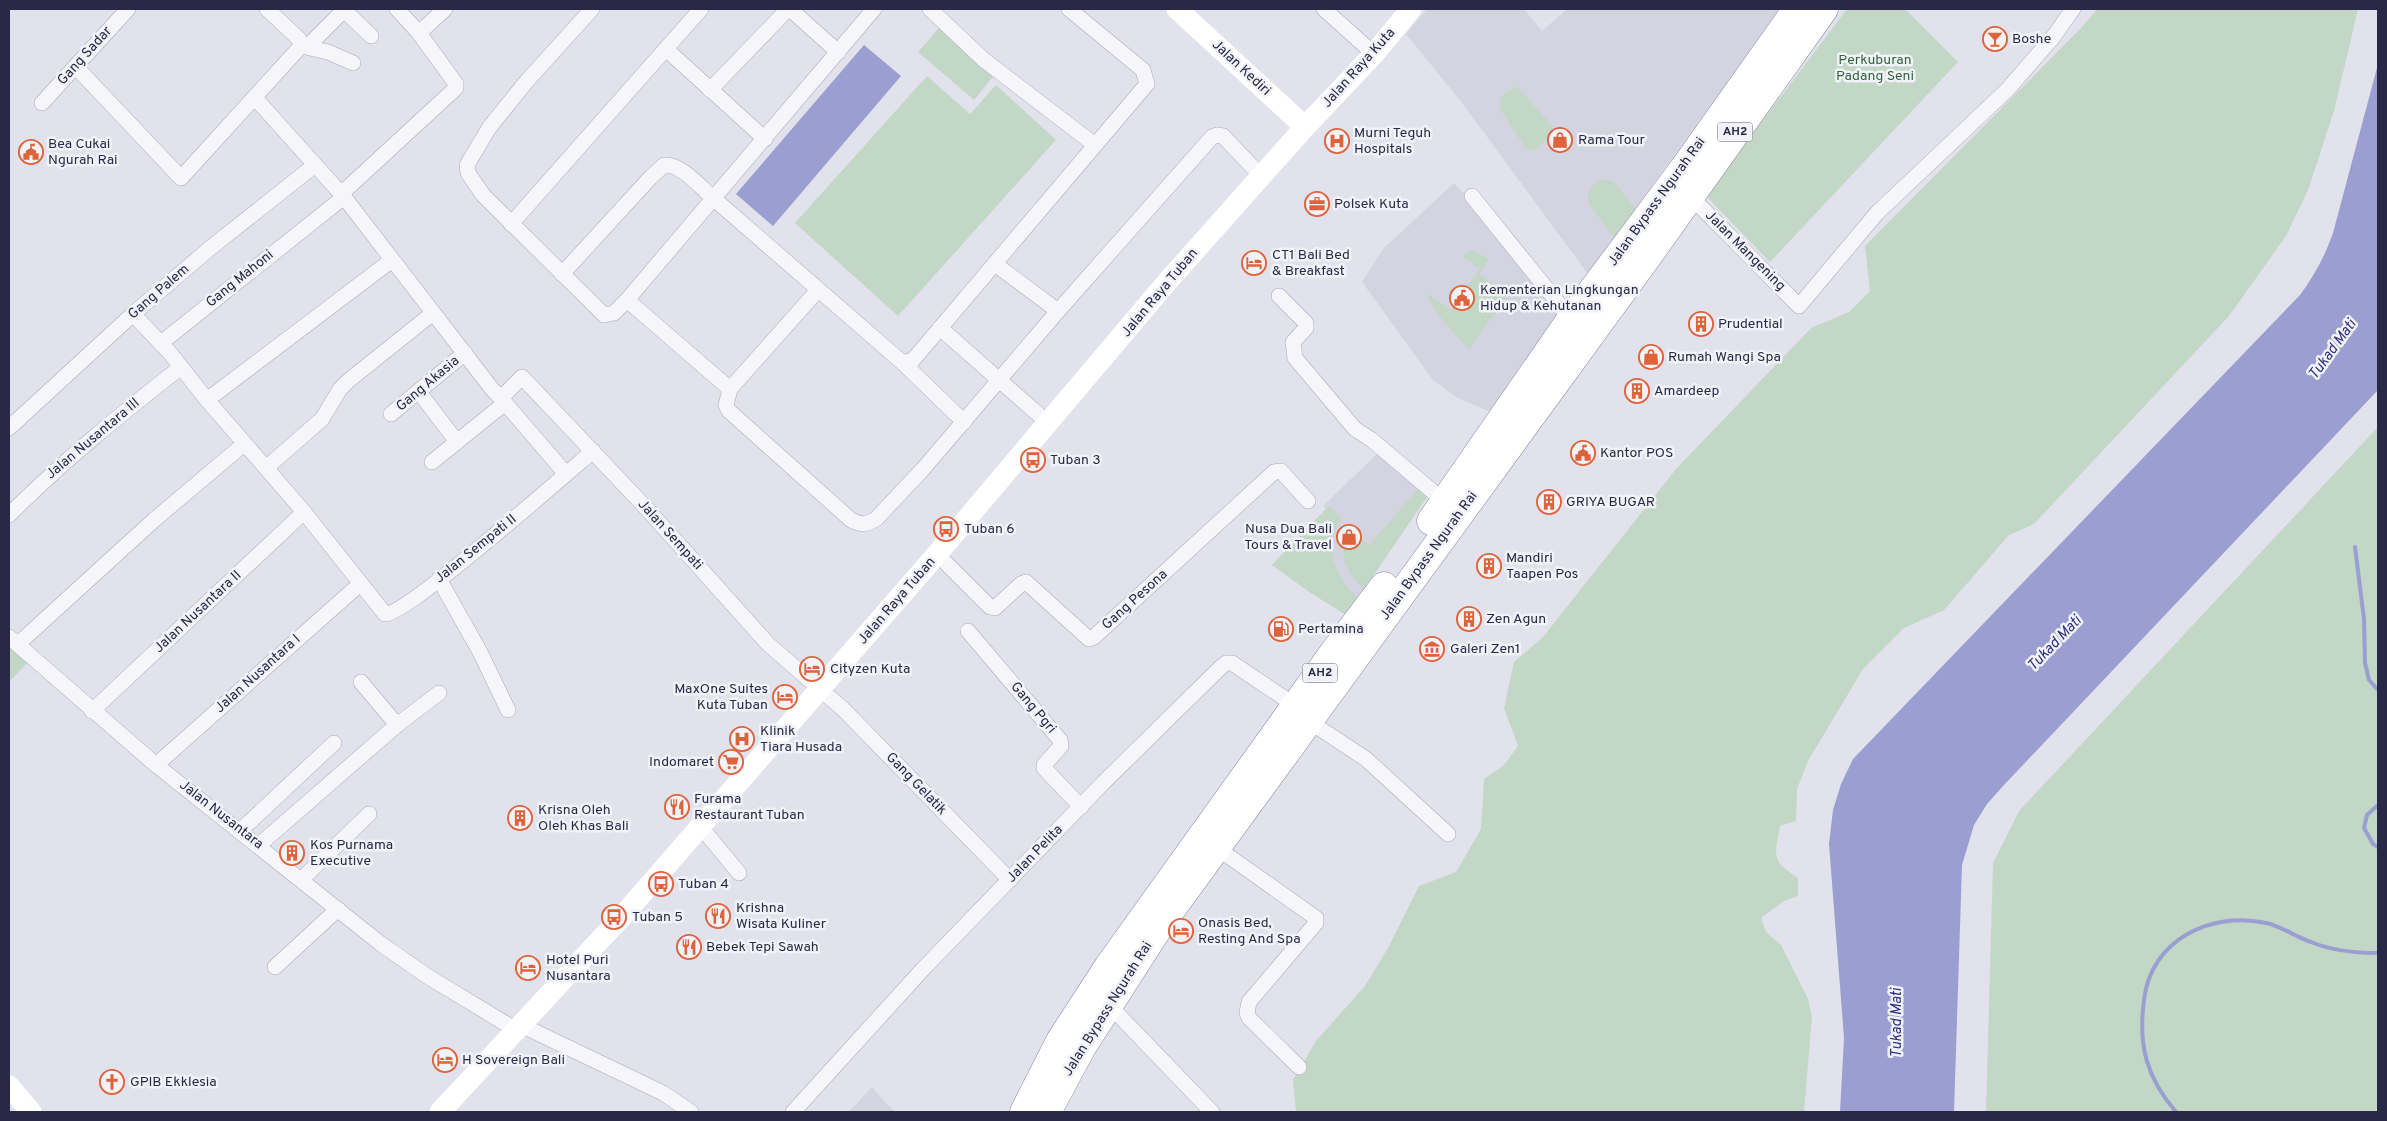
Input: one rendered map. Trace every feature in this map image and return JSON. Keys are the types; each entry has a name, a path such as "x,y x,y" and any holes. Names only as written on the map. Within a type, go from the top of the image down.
{"highway":[{"name":"Jalan Bypass Ngurah Rai","path":"1024,1112 1044,1070 1093,989 1159,893 1303,714 1638,249 1684,168 1797,9"},
{"name":"Jalan Bypass Ngurah Rai","path":"1047,1112 1082,1047 1163,921 1217,848 1303,714 1445,502 1571,319 1691,197 1824,9"}],"main road":[{"name":"Jalan Kediri","path":"1177,9 1305,127"},
{"name":"Jalan Raya Kuta","path":"1305,127 1374,54 1411,9"},
{"name":"Jalan Raya Tuban","path":"440,1112 626,912 821,689 1173,276 1262,178 1305,127"},
{"path":"9,1086 31,1112"}],"street":[{"name":"Gang Sadar","path":"42,103 128,9"},
{"path":"267,9 304,46 353,63"},
{"path":"397,9 419,33 445,9"},
{"path":"592,9 526,82 489,128 466,165 468,173 483,195 604,314 614,312 627,300 874,9"},
{"path":"511,224 701,9"},
{"path":"710,90 789,9 838,52"},
{"path":"930,9 984,60 1095,145"},
{"path":"903,363 913,360 1147,84 1143,70 1069,9"},
{"path":"1324,9 1374,54"},
{"name":"Jalan Mangening","path":"1691,197 1799,306 1877,213 2007,90 2054,36 2073,9"},
{"path":"76,67 181,178 304,46 344,10 370,36"},
{"name":"Gang Mahoni","path":"161,343 342,195 456,88 456,84 419,33"},
{"path":"666,50 765,139"},
{"path":"255,98 342,195 492,389 566,474"},
{"path":"818,290 730,389 726,405 729,411 851,520 861,524 876,519 923,469 1058,311 1212,138 1218,134 1223,136 1262,178"},
{"name":"Gang Palem","path":"9,428 133,314 209,249 315,165"},
{"path":"562,274 650,178 664,165 670,165 683,173 713,198 903,363 964,422"},
{"path":"1472,196 1571,319"},
{"path":"207,400 392,260"},
{"path":"995,264 1058,311"},
{"path":"1279,296 1306,323 1306,328 1293,342 1295,358 1355,429 1372,440 1445,502"},
{"path":"627,300 730,389"},
{"path":"266,468 322,419 340,389 348,381 433,313"},
{"path":"133,314 161,343 244,444 304,512 360,584"},
{"path":"940,328 1047,422"},
{"name":"Gang Akasia","path":"391,414 465,353"},
{"name":"Jalan Nusantara III","path":"9,515 49,475 84,444 181,367"},
{"name":"Jalan Sempati","path":"503,400 522,377 768,644 821,689"},
{"path":"418,392 456,442"},
{"path":"432,462 503,400"},
{"path":"13,640 244,444"},
{"name":"Jalan Sempati II","path":"360,584 380,610 389,614 439,579 512,522 592,451"},
{"name":"Gang Pesona","path":"937,554 990,607 995,608 1021,584 1026,582 1089,639 1094,637 1274,472 1281,471 1288,476 1308,501"},
{"name":"Jalan Nusantara II","path":"92,711 304,512"},
{"path":"439,579 480,652 508,710"},
{"name":"Jalan Nusantara I","path":"156,765 360,584"},
{"name":"Gang Pgri","path":"968,631 1060,740 1061,746 1045,764 1044,768 1081,807"},
{"name":"Jalan Nusantara","path":"13,640 156,765 302,879 381,944 427,976 520,1028 663,1093 691,1112"},
{"name":"Jalan Pelita","path":"793,1112 923,969 1081,807 1226,663 1232,663 1303,714"},
{"path":"361,682 397,725"},
{"name":"Gang Gelatik","path":"821,689 843,709 1010,880"},
{"path":"259,845 397,725 439,694"},
{"path":"1303,714 1366,759 1448,834"},
{"path":"240,831 334,744"},
{"path":"302,879 369,814"},
{"path":"700,826 739,873"},
{"path":"1217,848 1316,918 1316,923 1249,1002 1247,1013 1249,1018 1299,1067"},
{"path":"275,967 338,909"},
{"path":"1109,1006 1212,1112"}],"shaded area":[{"path":"1427,9 1524,9 1542,31 1567,9 1780,9 1588,274 1462,103 1406,34"},
{"name":"Kementerian Lingkungan Hidup & Kehutanan","path":"1454,183 1474,204 1564,314 1491,412 1456,397 1433,380 1362,282 1383,249"},
{"name":"Nusa Dua Bali Tours & Travel","path":"1378,453 1427,497 1346,615 1272,565 1326,509 1323,506"},
{"path":"872,1087 895,1112 849,1112"}],"green space":[{"name":"Perkuburan Padang Seni","path":"1847,9 1905,9 1958,62 1770,262 1706,196"},
{"path":"2097,9 2358,9 2334,111 2308,190 2286,236 2229,316 2034,524 2009,535 1944,610 1904,628 1863,669 1808,761 1797,789 1796,821 1780,826 1776,851 1779,862 1798,878 1798,896 1784,901 1761,918 1766,932 1781,945 1808,999 1812,1017 1804,1112 1296,1112 1293,1080 1316,1041 1365,986 1388,948 1419,886 1456,872 1481,829 1484,779 1504,765 1518,746 1504,708 1514,662 1543,637 1676,469 1811,328 1849,312 1870,291 1865,246 2082,27"},
{"path":"941,26 996,73 974,100 918,52"},
{"path":"927,76 970,114 996,85 1056,140 898,316 795,223"},
{"path":"1518,87 1553,127 1546,140 1534,151 1526,149 1500,109 1500,99 1508,90"},
{"path":"1605,179 1614,182 1636,209 1615,238 1588,203 1592,187 1597,182"},
{"path":"1472,250 1489,259 1479,274 1510,296 1506,297 1469,349 1439,316 1427,293 1450,310 1480,269 1462,256"},
{"path":"2378,427 2378,1112 1986,1112 1993,863 2019,811"},
{"path":"1418,489 1427,497 1364,589 1352,576 1345,561 1343,554 1347,538 1353,530 1369,545"},
{"path":"1329,506 1342,519 1333,539 1334,561 1343,581 1358,598 1346,615 1272,565"},
{"path":"9,646 28,662 9,682"}],"water":[{"path":"864,45 901,76 773,226 736,194"},
{"path":"2378,64 2378,390 2004,785 1987,804 1974,825 1962,865 1954,1112 1840,1112 1844,1038 1829,844 1833,810 1841,784 1853,759 2300,295 2319,266 2333,233"}],"waterway":[{"path":"2355,547 2364,619 2365,663 2369,680 2378,690"},
{"path":"2378,805 2367,815 2364,828 2373,844 2378,847"},
{"name":"Tukad Mati","path":"2176,1112 2151,1073 2142,1032 2144,1000 2149,979 2158,961 2171,946 2187,934 2205,926 2245,920 2272,924 2327,948 2378,953"}],"place":[{"name":"Boshe","path":"1995,39"},
{"name":"Rama Tour","path":"1560,140"},
{"name":"Murni Teguh Hospitals","path":"1337,141"},
{"name":"Bea Cukai Ngurah Rai","path":"31,152"},
{"name":"Polsek Kuta","path":"1317,204"},
{"name":"CT1 Bali Bed & Breakfast","path":"1254,263"},
{"name":"Kementerian Lingkungan Hidup & Kehutanan","path":"1462,298"},
{"name":"Prudential","path":"1701,324"},
{"name":"Rumah Wangi Spa","path":"1651,357"},
{"name":"Amardeep","path":"1637,391"},
{"name":"Kantor POS","path":"1583,453"},
{"name":"Tuban 3","path":"1033,460"},
{"name":"GRIYA BUGAR","path":"1549,502"},
{"name":"Tuban 6","path":"946,529"},
{"name":"Nusa Dua Bali Tours & Travel","path":"1349,537"},
{"name":"Mandiri Taapen Pos","path":"1489,566"},
{"name":"Zen Agun","path":"1469,619"},
{"name":"Pertamina","path":"1281,629"},
{"name":"Galeri Zen1","path":"1432,649"},
{"name":"Cityzen Kuta","path":"812,669"},
{"name":"MaxOne Suites Kuta Tuban","path":"785,697"},
{"name":"Klinik Tiara Husada","path":"742,739"},
{"name":"Indomaret","path":"731,762"},
{"name":"Furama Restaurant Tuban","path":"677,807"},
{"name":"Krisna Oleh Oleh Khas Bali","path":"520,818"},
{"name":"Kos Purnama Executive","path":"292,853"},
{"name":"Tuban 4","path":"661,884"},
{"name":"Krishna Wisata Kuliner","path":"718,916"},
{"name":"Tuban 5","path":"614,917"},
{"name":"Onasis Bed, Resting And Spa","path":"1181,931"},
{"name":"Bebek Tepi Sawah","path":"689,947"},
{"name":"Hotel Puri Nusantara","path":"528,968"},
{"name":"H Sovereign Bali","path":"445,1060"},
{"name":"GPIB Ekklesia","path":"112,1082"}]}
